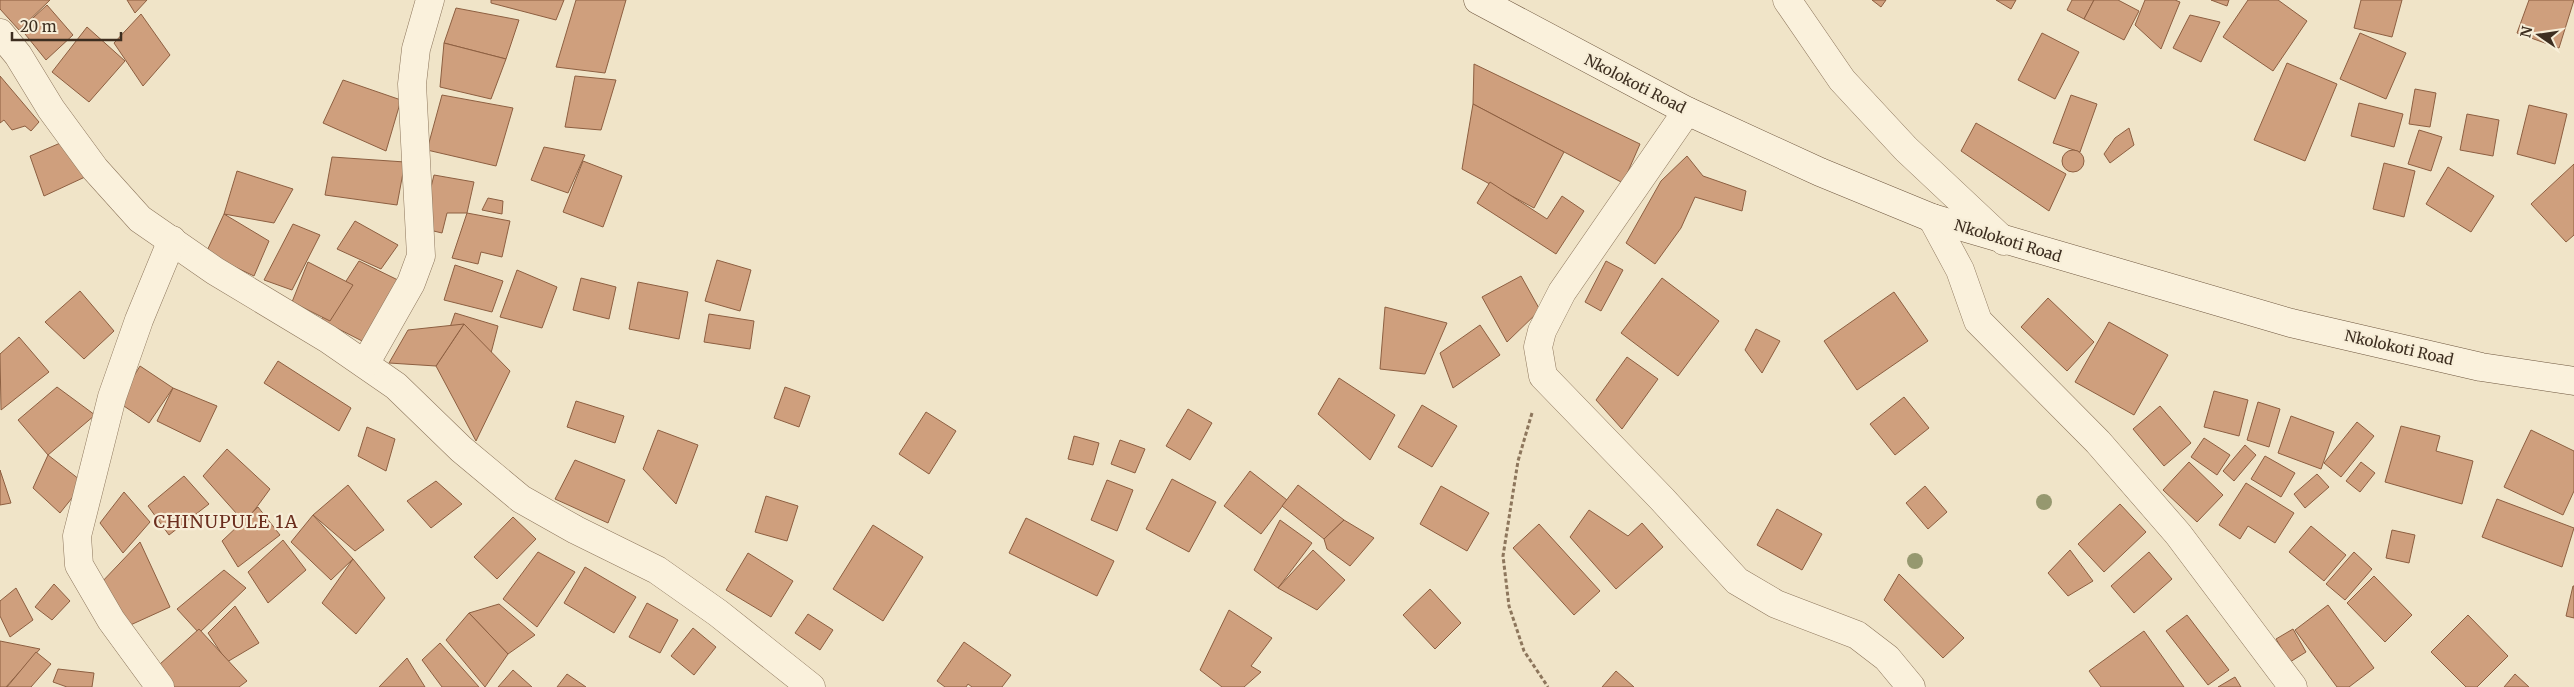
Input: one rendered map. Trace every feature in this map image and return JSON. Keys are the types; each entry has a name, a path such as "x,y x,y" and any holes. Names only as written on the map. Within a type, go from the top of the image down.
{"street":[{"path":"364,364 411,283 421,256 412,84 416,49 430,0"},
{"name":"Nkolokoti Road","path":"1478,0 1687,111 1820,172 1932,218 2004,241 2300,325 2481,367 2574,381"},
{"path":"1787,0 1842,80 1906,149 2004,241"},
{"path":"0,33 18,55 51,109 95,169 140,219 215,271 328,339 396,386 460,449 520,499 576,530 657,570 718,613 811,687"},
{"path":"1687,111 1562,292 1542,331 1538,347 1543,376 1656,492 1737,581 1776,604 1858,635 1887,658 1912,687"},
{"path":"1932,218 1960,270 1978,321 2098,442 2178,534 2293,687"},
{"path":"160,687 110,620 79,564 78,536 112,397 139,320 172,240"}],"path":[{"path":"1543,376 1518,462 1503,556 1509,606 1524,651 1548,687"}],"building":[{"path":"0,0 50,0 19,30 0,9"},
{"path":"127,0 147,0 135,13"},
{"path":"491,0 564,0 556,20 491,3"},
{"path":"576,0 626,0 605,73 556,67"},
{"path":"1872,0 1886,0 1881,7"},
{"path":"1996,0 2016,0 2011,9"},
{"path":"2072,0 2094,0 2084,19 2067,10"},
{"path":"2094,0 2118,0 2139,11 2124,40 2084,19"},
{"path":"2145,0 2175,0 2180,2 2161,49 2135,25"},
{"path":"2211,0 2229,0 2227,6"},
{"path":"2248,0 2278,0 2307,21 2273,71 2223,37"},
{"path":"2361,0 2402,0 2392,37 2354,28"},
{"path":"2529,0 2574,0 2559,48 2517,33"},
{"path":"47,5 73,35 46,60 21,29"},
{"path":"456,8 519,20 506,59 444,43"},
{"path":"141,14 170,55 143,86 114,43"},
{"path":"2190,15 2220,22 2201,62 2173,48"},
{"path":"87,27 125,61 89,102 52,72"},
{"path":"2042,33 2079,52 2055,99 2018,80"},
{"path":"2360,33 2406,53 2386,99 2340,79"},
{"path":"444,43 506,59 491,99 440,87"},
{"path":"2287,63 2337,84 2305,161 2254,140"},
{"path":"1474,64 1640,144 1623,183 1473,104"},
{"path":"0,76 39,122 31,131 25,126 12,130 4,120 0,123"},
{"path":"575,76 616,80 601,130 565,127"},
{"path":"343,80 401,100 386,151 323,123"},
{"path":"2415,89 2436,93 2430,127 2409,124"},
{"path":"442,95 513,108 496,166 427,150"},
{"path":"2071,95 2097,104 2080,152 2053,143"},
{"path":"2359,103 2403,114 2394,147 2351,136"},
{"path":"1473,104 1564,152 1534,208 1462,169"},
{"path":"2529,105 2567,114 2555,164 2517,154"},
{"path":"2467,114 2499,120 2493,156 2460,150"},
{"path":"1976,123 2066,174 2049,211 1961,151"},
{"path":"2129,128 2134,145 2110,163 2104,154 2115,138"},
{"path":"2419,130 2442,137 2431,171 2408,164"},
{"path":"65,141 85,177 44,196 30,156"},
{"path":"544,147 585,155 568,193 531,180"},
{"path":"2073,150 2081,153 2084,161 2081,169 2073,172 2065,169 2062,161 2065,153"},
{"path":"1687,156 1703,176 1746,191 1742,211 1695,197 1681,228 1655,264 1626,243 1661,181"},
{"path":"332,157 405,162 397,205 325,195"},
{"path":"583,161 622,176 603,227 563,212"},
{"path":"2384,163 2415,171 2404,217 2373,209"},
{"path":"2574,164 2574,235 2566,242 2531,204"},
{"path":"2448,167 2494,196 2471,232 2426,204"},
{"path":"237,171 293,189 274,223 224,214"},
{"path":"434,175 474,182 467,213 447,213 442,233 421,228"},
{"path":"1490,182 1547,219 1562,196 1584,211 1556,254 1477,203"},
{"path":"488,198 503,201 502,214 482,210"},
{"path":"467,213 510,221 502,257 481,252 478,264 452,258"},
{"path":"224,214 269,241 254,276 206,253"},
{"path":"355,221 398,245 381,269 337,249"},
{"path":"293,224 320,235 292,290 264,280"},
{"path":"717,260 751,270 740,311 705,301"},
{"path":"359,261 402,282 368,344 321,320"},
{"path":"1606,261 1623,270 1601,311 1585,302"},
{"path":"308,262 353,285 330,321 292,302"},
{"path":"455,265 503,281 492,312 444,300"},
{"path":"517,270 557,287 542,328 500,317"},
{"path":"1521,276 1540,310 1507,342 1482,297"},
{"path":"581,278 616,287 609,319 573,310"},
{"path":"1662,278 1719,321 1678,376 1621,333"},
{"path":"638,282 688,292 679,339 629,329"},
{"path":"80,291 114,331 84,359 45,322"},
{"path":"1894,292 1928,341 1857,390 1824,341"},
{"path":"2048,298 2094,342 2067,371 2021,327"},
{"path":"1385,307 1447,323 1425,374 1380,369"},
{"path":"455,313 498,326 490,357 443,347"},
{"path":"709,314 754,321 750,349 704,342"},
{"path":"2109,322 2168,355 2134,415 2075,382"},
{"path":"464,324 510,371 476,441 436,366"},
{"path":"464,324 436,366 389,363 408,330"},
{"path":"1480,325 1500,355 1453,388 1440,353"},
{"path":"1756,329 1780,341 1762,373 1745,350"},
{"path":"19,337 49,372 1,410 0,354"},
{"path":"1627,357 1658,379 1622,429 1596,400"},
{"path":"278,361 351,408 339,431 264,383"},
{"path":"140,366 173,388 149,423 118,402"},
{"path":"1339,378 1395,415 1370,460 1318,414"},
{"path":"57,387 95,415 48,455 18,420"},
{"path":"785,387 810,396 799,427 774,418"},
{"path":"173,388 217,406 200,442 157,421"},
{"path":"2214,391 2248,400 2239,436 2204,427"},
{"path":"1904,397 1929,428 1895,455 1870,424"},
{"path":"576,401 624,416 615,443 567,427"},
{"path":"2258,402 2280,409 2269,447 2247,440"},
{"path":"1422,405 1457,426 1432,467 1398,447"},
{"path":"2160,406 2191,443 2164,466 2133,429"},
{"path":"1188,409 1212,423 1190,460 1166,446"},
{"path":"926,412 956,431 929,474 899,454"},
{"path":"2291,416 2334,432 2321,469 2278,453"},
{"path":"2357,422 2374,436 2341,477 2324,463"},
{"path":"2401,426 2440,436 2436,451 2473,461 2462,504 2385,482"},
{"path":"367,427 395,439 386,471 358,456"},
{"path":"658,430 698,445 676,504 643,469"},
{"path":"2531,430 2574,451 2574,491 2563,515 2504,487"},
{"path":"1074,436 1099,443 1093,465 1068,459"},
{"path":"2204,438 2230,455 2217,475 2191,457"},
{"path":"1120,440 1145,449 1135,473 1111,464"},
{"path":"2245,445 2256,455 2234,481 2223,471"},
{"path":"227,449 270,489 245,523 203,476"},
{"path":"48,455 84,483 60,513 33,488"},
{"path":"2265,456 2295,473 2281,497 2251,479"},
{"path":"575,460 625,480 608,523 555,499"},
{"path":"2189,462 2223,495 2197,522 2163,490"},
{"path":"2361,462 2375,473 2360,492 2346,481"},
{"path":"0,470 11,503 0,505"},
{"path":"1250,471 1287,500 1261,534 1224,506"},
{"path":"2317,474 2329,487 2305,508 2294,494"},
{"path":"184,476 209,504 169,535 148,506"},
{"path":"1172,479 1216,502 1189,552 1146,529"},
{"path":"1107,480 1133,490 1117,531 1091,520"},
{"path":"436,481 462,504 431,528 407,501"},
{"path":"2246,483 2294,513 2275,543 2248,526 2240,539 2219,525"},
{"path":"348,485 384,530 355,551 313,515"},
{"path":"1298,485 1344,520 1324,539 1282,506"},
{"path":"1441,486 1489,513 1467,551 1420,524"},
{"path":"1925,486 1947,512 1928,529 1906,503"},
{"path":"124,492 150,522 123,553 100,523"},
{"path":"766,496 798,506 787,541 755,532"},
{"path":"2497,499 2574,528 2562,567 2482,537"},
{"path":"2120,504 2146,532 2104,572 2078,544"},
{"path":"258,507 280,535 238,567 222,541"},
{"path":"1777,509 1822,534 1802,570 1757,545"},
{"path":"1589,510 1628,536 1642,523 1663,547 1616,589 1570,537"},
{"path":"313,515 353,559 331,580 291,542"},
{"path":"513,517 536,539 497,579 474,557"},
{"path":"1026,518 1114,561 1097,596 1009,553"},
{"path":"1280,520 1312,543 1278,588 1254,570"},
{"path":"1344,520 1374,538 1350,566 1327,549 1324,539"},
{"path":"1539,524 1600,591 1574,615 1513,548"},
{"path":"873,525 923,557 883,621 833,589"},
{"path":"2311,526 2346,555 2324,581 2289,552"},
{"path":"2392,530 2415,535 2409,563 2386,558"},
{"path":"283,540 306,570 268,603 248,572"},
{"path":"140,542 170,607 126,627 99,585"},
{"path":"1313,550 1345,580 1317,610 1278,588"},
{"path":"2070,550 2093,581 2068,596 2048,573"},
{"path":"538,552 575,572 537,627 503,599"},
{"path":"2149,552 2172,579 2134,613 2111,586"},
{"path":"2354,552 2372,569 2345,600 2326,584"},
{"path":"748,553 793,581 771,617 726,590"},
{"path":"353,559 385,598 356,634 322,603"},
{"path":"585,567 636,597 614,633 564,603"},
{"path":"224,570 246,588 199,633 177,609"},
{"path":"1899,574 1964,638 1943,658 1884,600"},
{"path":"2374,576 2412,615 2385,642 2347,603"},
{"path":"54,584 70,601 52,620 35,607"},
{"path":"2574,586 2574,618 2566,616"},
{"path":"16,588 33,620 10,637 0,616 0,601"},
{"path":"1430,589 1461,623 1435,649 1403,615"},
{"path":"647,603 678,620 660,653 629,637"},
{"path":"499,604 535,635 508,654 469,613"},
{"path":"2328,605 2374,668 2349,687 2337,687 2295,630"},
{"path":"235,606 259,643 227,662 208,633"},
{"path":"1229,610 1272,638 1251,666 1261,672 1244,687 1222,687 1200,670"},
{"path":"469,613 508,654 485,687 446,640"},
{"path":"808,614 833,630 820,650 795,633"},
{"path":"2187,615 2229,670 2208,685 2166,631"},
{"path":"2468,615 2508,656 2477,687 2466,687 2431,652"},
{"path":"693,628 716,647 694,675 671,656"},
{"path":"199,629 247,681 239,687 171,687 160,664"},
{"path":"2293,629 2306,652 2290,662 2276,639"},
{"path":"2144,631 2184,687 2101,687 2089,671"},
{"path":"0,641 40,649 6,687 0,687"},
{"path":"964,642 1011,675 1002,687 972,687 968,684 966,687 945,687 937,681"},
{"path":"440,643 479,687 442,687 422,660"},
{"path":"36,652 51,664 31,687 7,687"},
{"path":"407,658 425,687 379,687"},
{"path":"58,669 94,673 92,687 67,687 53,682"},
{"path":"513,670 532,687 498,687"},
{"path":"1616,671 1634,687 1602,687"},
{"path":"567,674 586,687 557,687"},
{"path":"2515,674 2529,687 2504,687"},
{"path":"2235,677 2241,687 2218,687"}],"district":[{"name":"CHINUPULE 1A","path":"226,522"}]}
